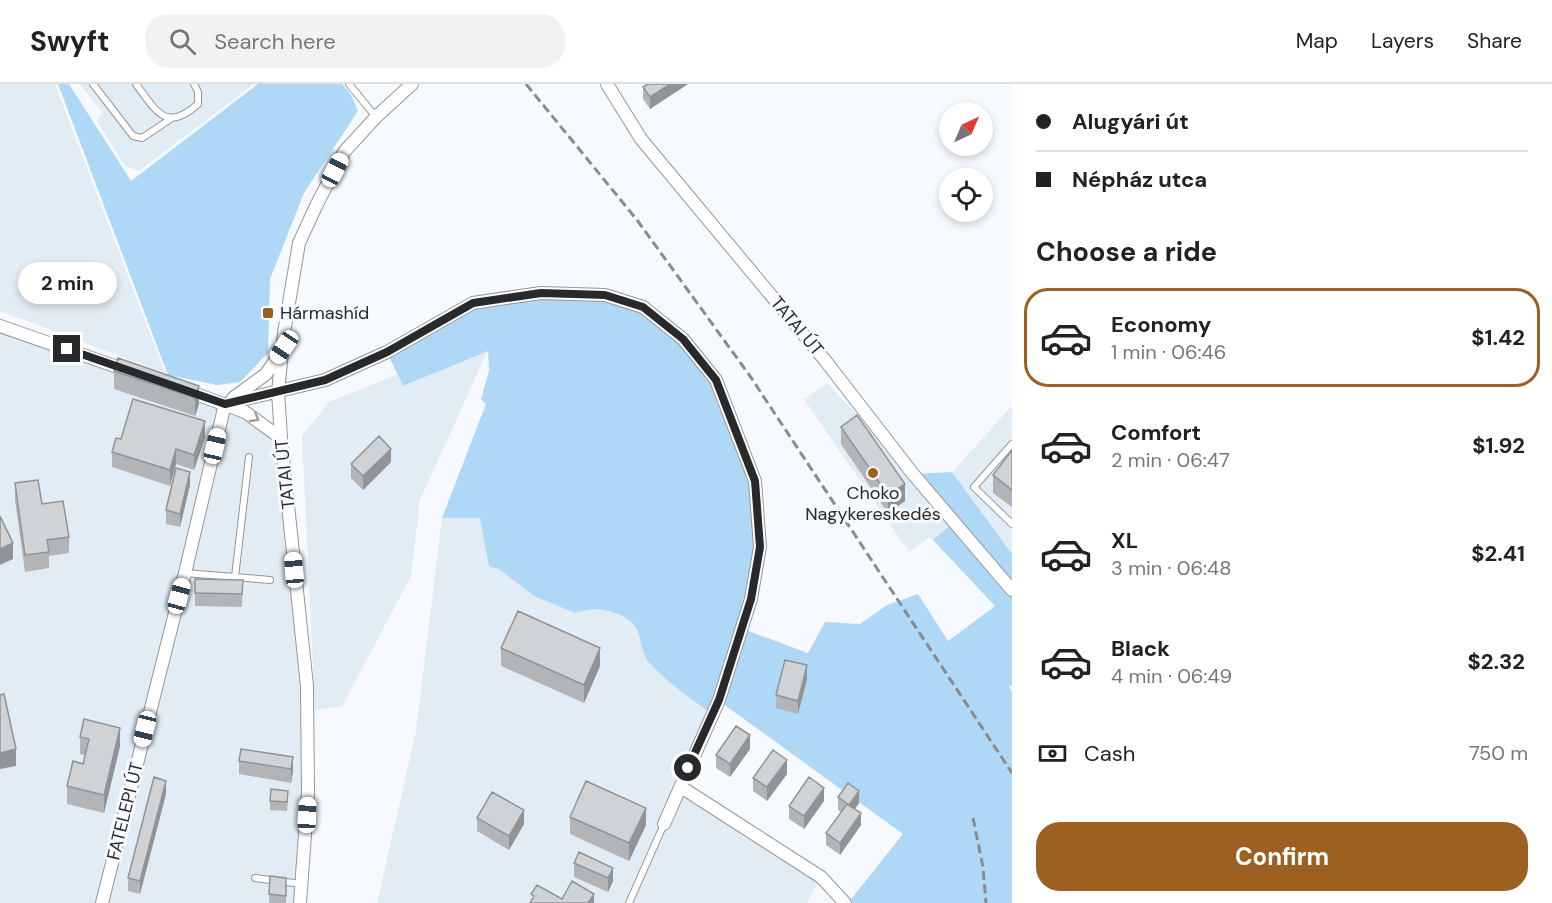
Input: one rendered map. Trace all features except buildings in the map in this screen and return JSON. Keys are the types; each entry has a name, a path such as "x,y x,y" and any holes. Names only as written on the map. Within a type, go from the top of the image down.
{"street":[{"name":"TATAI ÚT","path":"300,903 308,793 307,686 281,438 278,392 284,347 299,243 344,153 376,117 412,84"},
{"name":"TATAI ÚT","path":"607,84 641,139 824,359 913,474 1012,590"},
{"path":"225,404 325,380 363,364 473,303 531,294 605,295 643,307 683,339 716,380 755,481 760,547 751,599 719,700 664,824"},
{"path":"0,326 146,376"},
{"path":"225,404 255,384 284,347"},
{"path":"169,384 225,404 262,422 281,438"},
{"name":"FATELEPI ÚT","path":"102,903 225,404"},
{"path":"681,787 821,878 845,903"}],"lane":[{"path":"93,84 133,136 142,138 172,118 184,116 198,104 198,92 194,84"},
{"path":"136,84 157,112 172,118"},
{"path":"349,84 376,117"},
{"path":"1012,444 974,487 1012,524"},
{"path":"235,577 249,457"},
{"path":"185,573 270,580"},
{"path":"629,903 664,824"},
{"path":"255,878 303,884"}],"shaded area":[{"path":"0,84 55,84 165,373 0,311"},
{"path":"58,84 69,84 131,181 258,84 342,84 351,95 358,111 304,193 270,279 268,353 240,382 217,385 168,375"},
{"path":"80,84 254,84 139,171 125,166 97,121 103,113"},
{"path":"541,293 605,295 643,307 716,380 755,481 760,547 743,629 808,653 825,622 860,624 887,605 918,594 948,641 995,606 933,540 950,525 913,474 952,472 1012,554 1012,685 1009,687 1012,692 1012,903 848,903 903,834 719,701 713,714 682,692 653,667 647,659 637,630 626,618 600,609 575,613 534,596 499,569 489,567 480,518 442,518 486,404 481,399 489,371 488,351 403,386 387,352 473,303"},
{"path":"0,324 225,404 281,438 307,686 300,903 0,903"},
{"path":"488,350 420,500 411,576 342,706 315,710 302,436 329,402 398,374 404,386"},
{"path":"827,383 913,474 950,525 933,540 930,537 909,552 804,399"},
{"path":"1012,406 1012,554 952,472"},
{"path":"480,517 489,567 499,569 534,596 575,613 595,607 627,616 637,630 652,666 713,714 681,787 821,877 807,903 377,903 416,731 442,518"}],"railway":[{"path":"526,84 637,220 750,376 1012,773"},
{"path":"973,818 983,867 986,903"}],"place":[{"name":"Hármashíd","path":"268,313"},
{"name":"Choko Nagykereskedés","path":"873,473"}],"route":[{"path":"67,349 225,404 325,380 387,352 473,303 541,293 605,295 643,307 683,339 716,380 755,481 760,547 751,599 719,700 688,768"}]}
